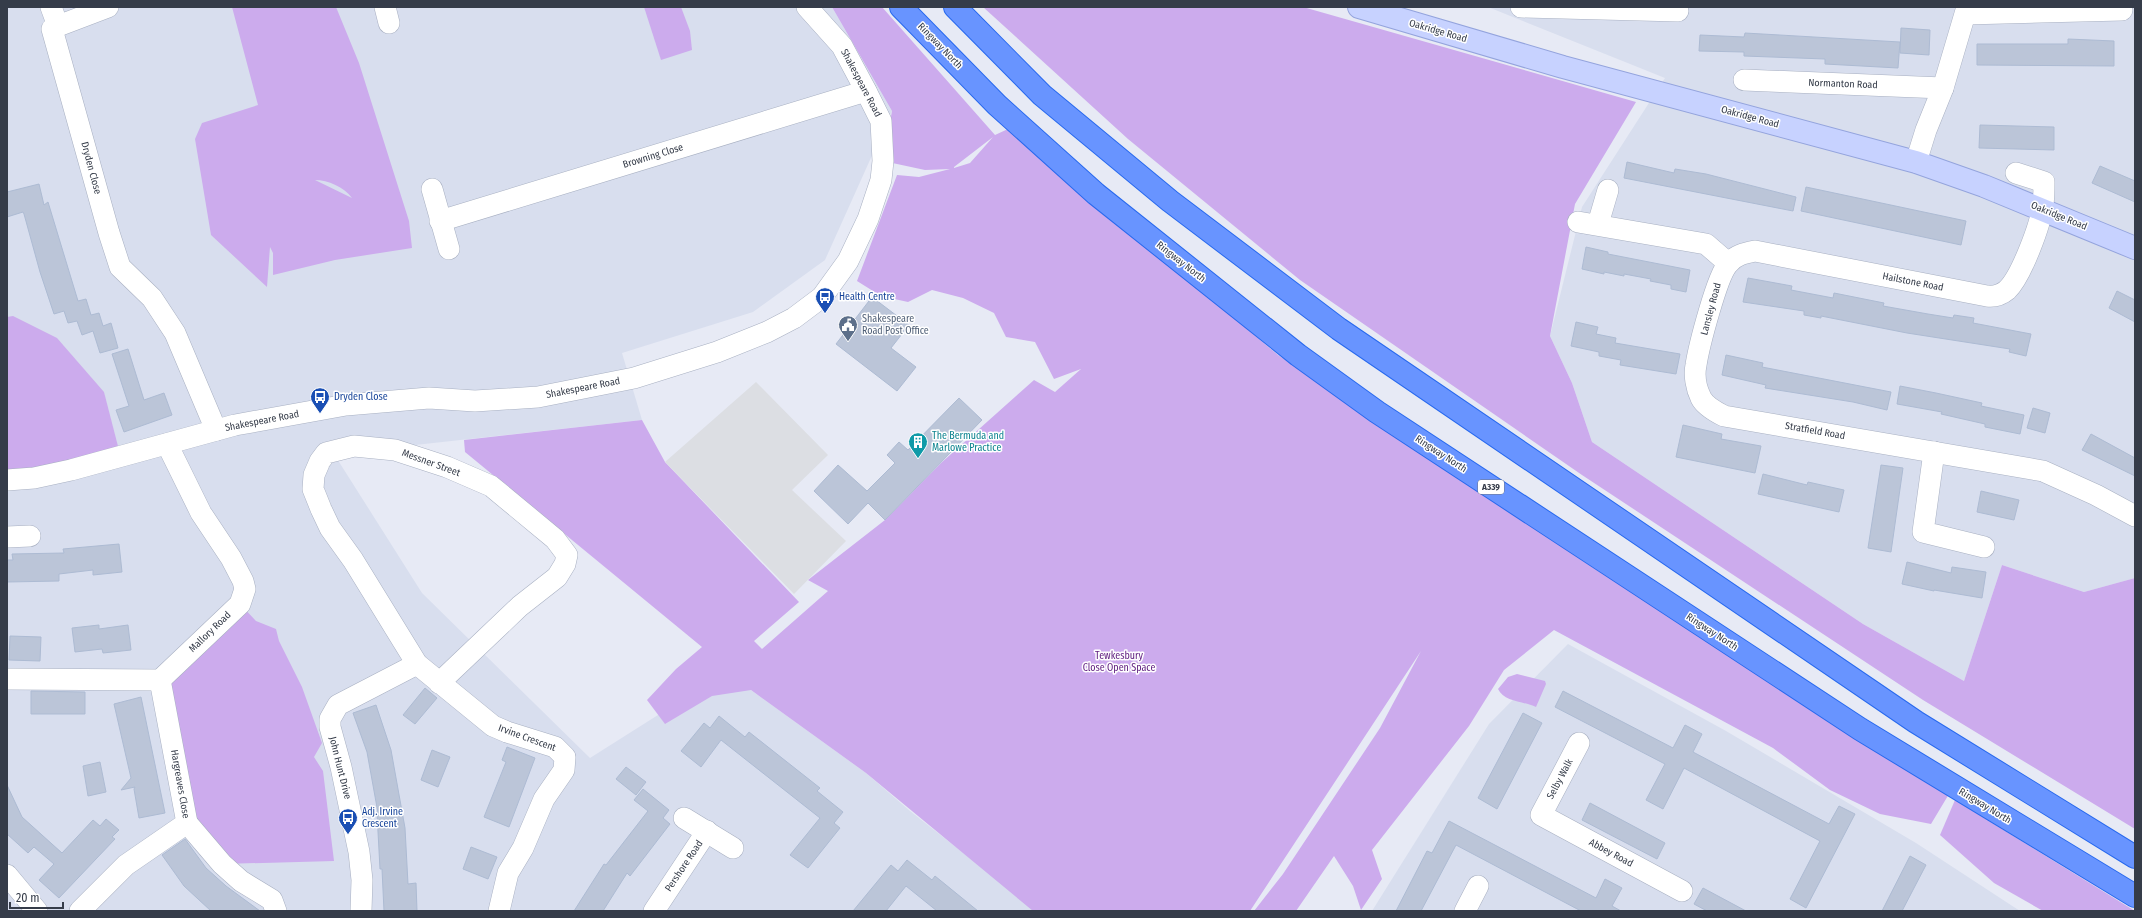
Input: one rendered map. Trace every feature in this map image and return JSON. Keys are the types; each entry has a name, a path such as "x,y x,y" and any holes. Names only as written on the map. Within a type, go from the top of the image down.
{"highway":[{"name":"Ringway North","path":"901,7 997,105 1096,194 1298,355 1377,412 1860,729 2135,896"},
{"path":"955,7 1042,96 1170,201 1339,329 1916,722 2135,857"}],"street":[{"path":"55,16 108,7"},
{"name":"Shakespeare Road","path":"7,480 34,478 71,470 216,430 346,405 429,398 475,401 538,397 634,378 717,352 787,322 810,307 834,282 855,248 868,219 880,180 883,161 881,121 842,46 807,7"},
{"name":"Oakridge Road","path":"1359,7 1563,67 1916,162 2043,207 2135,248"},
{"path":"1522,7 1678,11"},
{"path":"1916,162 1926,130 1943,88 1966,10 2122,10"},
{"name":"Dryden Close","path":"55,16 52,29 109,233 120,267 152,298 175,333 216,430"},
{"name":"Normanton Road","path":"1744,80 1943,88"},
{"name":"Browning Close","path":"440,221 866,91"},
{"path":"2016,173 2044,182 2043,207"},
{"path":"432,189 449,249"},
{"path":"1608,190 1588,223 1706,244 1728,263"},
{"name":"Hailstone Road","path":"1728,263 1740,254 1755,251 1993,297 2006,291 2015,279 2026,257 2043,207"},
{"name":"Lansley Road","path":"1701,399 1697,387 1696,366 1719,280 1728,263"},
{"name":"Stratfield Road","path":"1701,399 1724,416 2043,471 2096,495 2135,516"},
{"name":"Mallory Road","path":"160,680 240,604 245,589 237,568 201,513 167,444"},
{"name":"Messner Street","path":"417,664 353,560 330,528 321,509 313,489 314,475 320,461 326,453 354,446 395,450 447,467 491,486 555,539 567,555 565,564 557,576 520,606 439,683"},
{"path":"1934,452 1923,532 1984,547"},
{"path":"7,537 30,536"},
{"name":"Irvine Crescent","path":"417,664 493,726 507,732 556,747 565,757 564,770 544,799 524,848 508,873 499,911"},
{"name":"John Hunt Drive","path":"361,911 362,880 360,852 341,766 330,727 330,719 338,705 417,664"},
{"path":"7,679 160,680"},
{"name":"Hargreaves Close","path":"80,911 126,865 187,823 160,680"},
{"name":"Selby Walk","path":"1541,815 1579,743"},
{"name":"Abbey Road","path":"1541,815 1682,891"},
{"name":"Pershore Road","path":"684,818 733,848"},
{"path":"187,823 222,864 241,880 272,900 276,911"},
{"name":"Pershore Road","path":"663,908 707,831"},
{"path":"7,875 36,911"},
{"path":"1465,911 1478,886"}],"shaded area":[{"path":"7,7 832,7 892,111 825,260 753,312 622,353 642,420 334,454 422,593 590,758 726,672 866,773 910,811 1037,911 7,911"},
{"path":"1488,7 2135,7 2135,578 2084,592 2002,565 1964,681 1863,624 1592,442 1572,383 1550,336 1582,207 1665,78"},
{"path":"756,382 828,455 792,490 846,541 794,594 665,462"},
{"path":"1568,644 1726,731 1916,843 2020,911 1372,911 1489,724"}],"green space":[{"path":"232,7 336,7 359,63 409,221 412,248 335,260 273,275 273,253 270,247 267,287 211,235 195,139 202,123 258,105","holes":["315,180 320,180 340,187 352,198"]},
{"path":"644,7 681,7 690,31 692,50 661,60"},
{"name":"Tewkesbury Close Open Space","path":"832,7 882,7 995,135 1008,129 1101,213 1172,265 1278,355 1592,567 1949,794 1931,824 1880,814 1830,790 1773,748 1554,630 1504,670 1469,726 1372,850 1382,879 1361,910 1353,886 1334,856 1296,911 1254,911 1283,874 1380,728 1421,651 1250,911 1033,911 866,773 751,690 712,696 665,724 647,700 676,669 702,647 465,452 464,440 642,420 665,462 799,602 754,641 762,649 828,591 808,580 885,520 941,463 1034,380 1055,392 1081,369 1054,379 1035,342 1006,337 994,313 963,298 932,290 908,302 881,296 857,281 897,175 919,177 950,169 925,170 883,161 892,111","holes":["993,137 970,163 954,168"]},
{"path":"983,7 1303,7 1636,102 1575,204 1550,336 1572,383 1592,442 1863,624 1964,681 2002,565 2084,592 2135,578 2135,829 1923,700 1582,475 1300,280 1128,139"},
{"path":"13,316 57,338 104,392 120,454 7,472 7,317"},
{"path":"240,604 256,621 276,629 279,641 302,687 322,743 314,757 323,771 334,861 222,864 187,823 160,680"},
{"path":"1517,674 1545,681 1546,684 1536,707 1509,699 1498,689 1508,677"},
{"path":"1955,800 2135,911 2043,911 1994,883 1940,835"}],"building":[{"path":"1901,28 1930,30 1929,55 1900,53"},
{"path":"1745,33 1900,42 1898,68 1825,64 1825,59 1744,56 1744,52 1699,51 1700,35 1744,37"},
{"path":"2068,39 2114,41 2114,66 1977,65 1977,44 2068,44"},
{"path":"1980,125 2054,127 2054,150 1979,148"},
{"path":"1627,162 1674,173 1675,169 1706,174 1796,197 1793,211 1624,178"},
{"path":"2100,166 2135,181 2135,202 2092,183"},
{"path":"39,184 44,205 48,202 78,301 86,299 91,315 99,313 103,326 111,323 118,348 100,353 93,331 82,335 77,321 68,323 64,311 54,314 40,272 24,214 23,212 7,217 7,192"},
{"path":"1806,187 1966,221 1961,245 1801,211"},
{"path":"1586,247 1608,252 1608,254 1690,270 1686,292 1671,289 1671,285 1650,281 1651,279 1624,274 1624,276 1604,272 1604,274 1582,269"},
{"path":"1748,278 1792,286 1791,290 1833,298 1834,293 1884,303 1883,306 1953,318 1954,315 1974,318 1973,323 2031,334 2026,356 2009,352 2010,349 1907,333 1821,316 1821,318 1804,315 1804,311 1743,302"},
{"path":"2117,291 2135,300 2135,322 2109,308"},
{"path":"872,297 909,325 891,348 916,367 897,391 836,344"},
{"path":"1576,322 1598,327 1596,334 1616,338 1615,343 1680,354 1676,374 1620,365 1621,360 1599,356 1599,352 1571,346"},
{"path":"128,349 144,400 164,393 172,415 124,432 116,410 129,406 112,354"},
{"path":"1726,355 1763,363 1762,367 1891,392 1887,410 1853,402 1765,388 1766,385 1722,375"},
{"path":"1900,386 1982,403 1981,406 2024,415 2020,434 1985,427 1985,424 1941,414 1942,412 1897,404"},
{"name":"The Bermuda and Marlowe Practice","path":"959,398 982,420 885,520 868,503 848,524 814,491 838,465 867,491 895,463 887,455 899,442 908,450"},
{"path":"2033,408 2050,413 2045,433 2027,428"},
{"path":"1683,425 1722,434 1721,439 1761,446 1755,473 1676,457"},
{"path":"2091,434 2135,458 2135,476 2082,450"},
{"path":"1881,465 1903,468 1891,552 1868,548"},
{"path":"1763,474 1807,485 1808,482 1844,490 1839,512 1758,494"},
{"path":"1981,491 2019,500 2014,520 1977,512"},
{"path":"119,544 122,572 93,575 93,570 59,574 59,581 7,582 7,560 13,560 12,554 64,553 63,549"},
{"path":"1907,562 1951,573 1952,567 1986,572 1982,598 1934,591 1902,584"},
{"path":"99,625 99,629 128,625 131,650 103,653 102,649 75,652 72,628"},
{"path":"10,636 41,637 40,661 9,660"},
{"path":"425,688 437,698 415,724 403,715"},
{"path":"31,691 85,692 85,714 31,714"},
{"path":"1563,691 1673,748 1685,725 1702,734 1693,752 1829,824 1839,806 1855,814 1806,908 1790,899 1820,841 1684,768 1663,809 1646,800 1665,764 1555,707"},
{"path":"141,697 165,813 139,818 134,789 135,787 121,790 131,778 114,704"},
{"path":"376,705 391,750 405,828 408,884 416,883 417,911 384,911 382,869 380,869 378,813 367,752 353,713"},
{"path":"1523,713 1542,723 1497,809 1478,798"},
{"path":"719,716 745,737 749,732 820,788 817,791 843,812 834,823 840,828 808,868 790,855 820,818 721,740 701,767 681,751 704,723 710,728"},
{"path":"507,747 535,758 509,827 484,817 506,762 502,760"},
{"path":"432,750 450,757 438,787 421,780"},
{"path":"100,762 106,792 88,796 83,766"},
{"path":"626,767 646,782 636,795 616,779"},
{"path":"7,785 22,817 62,853 93,820 100,826 106,819 119,830 112,837 115,839 59,898 39,880 54,864 34,847 28,853 7,834"},
{"path":"643,789 669,810 663,818 670,824 630,876 627,873 603,911 574,911 604,864 606,865 648,811 634,800"},
{"path":"1590,803 1665,843 1657,859 1582,820"},
{"path":"1449,821 1596,898 1605,879 1622,888 1612,906 1621,911 1581,911 1456,845 1421,911 1396,911 1427,851 1432,853"},
{"path":"185,839 206,868 226,886 260,911 211,911 184,886 162,855"},
{"path":"471,847 497,857 488,879 463,869"},
{"path":"1910,856 1926,865 1902,911 1882,911"},
{"path":"907,860 932,880 935,876 978,911 937,911 906,886 886,911 853,911 891,865 898,871"},
{"path":"1703,888 1746,911 1707,911 1694,904"}],"place":[{"name":"Health Centre","path":"825,314"},
{"name":"Shakespeare Road Post Office","path":"848,342"},
{"name":"Dryden Close","path":"320,414"},
{"name":"The Bermuda and Marlowe Practice","path":"918,459"},
{"name":"Adj. Irvine Crescent","path":"348,835"}]}
